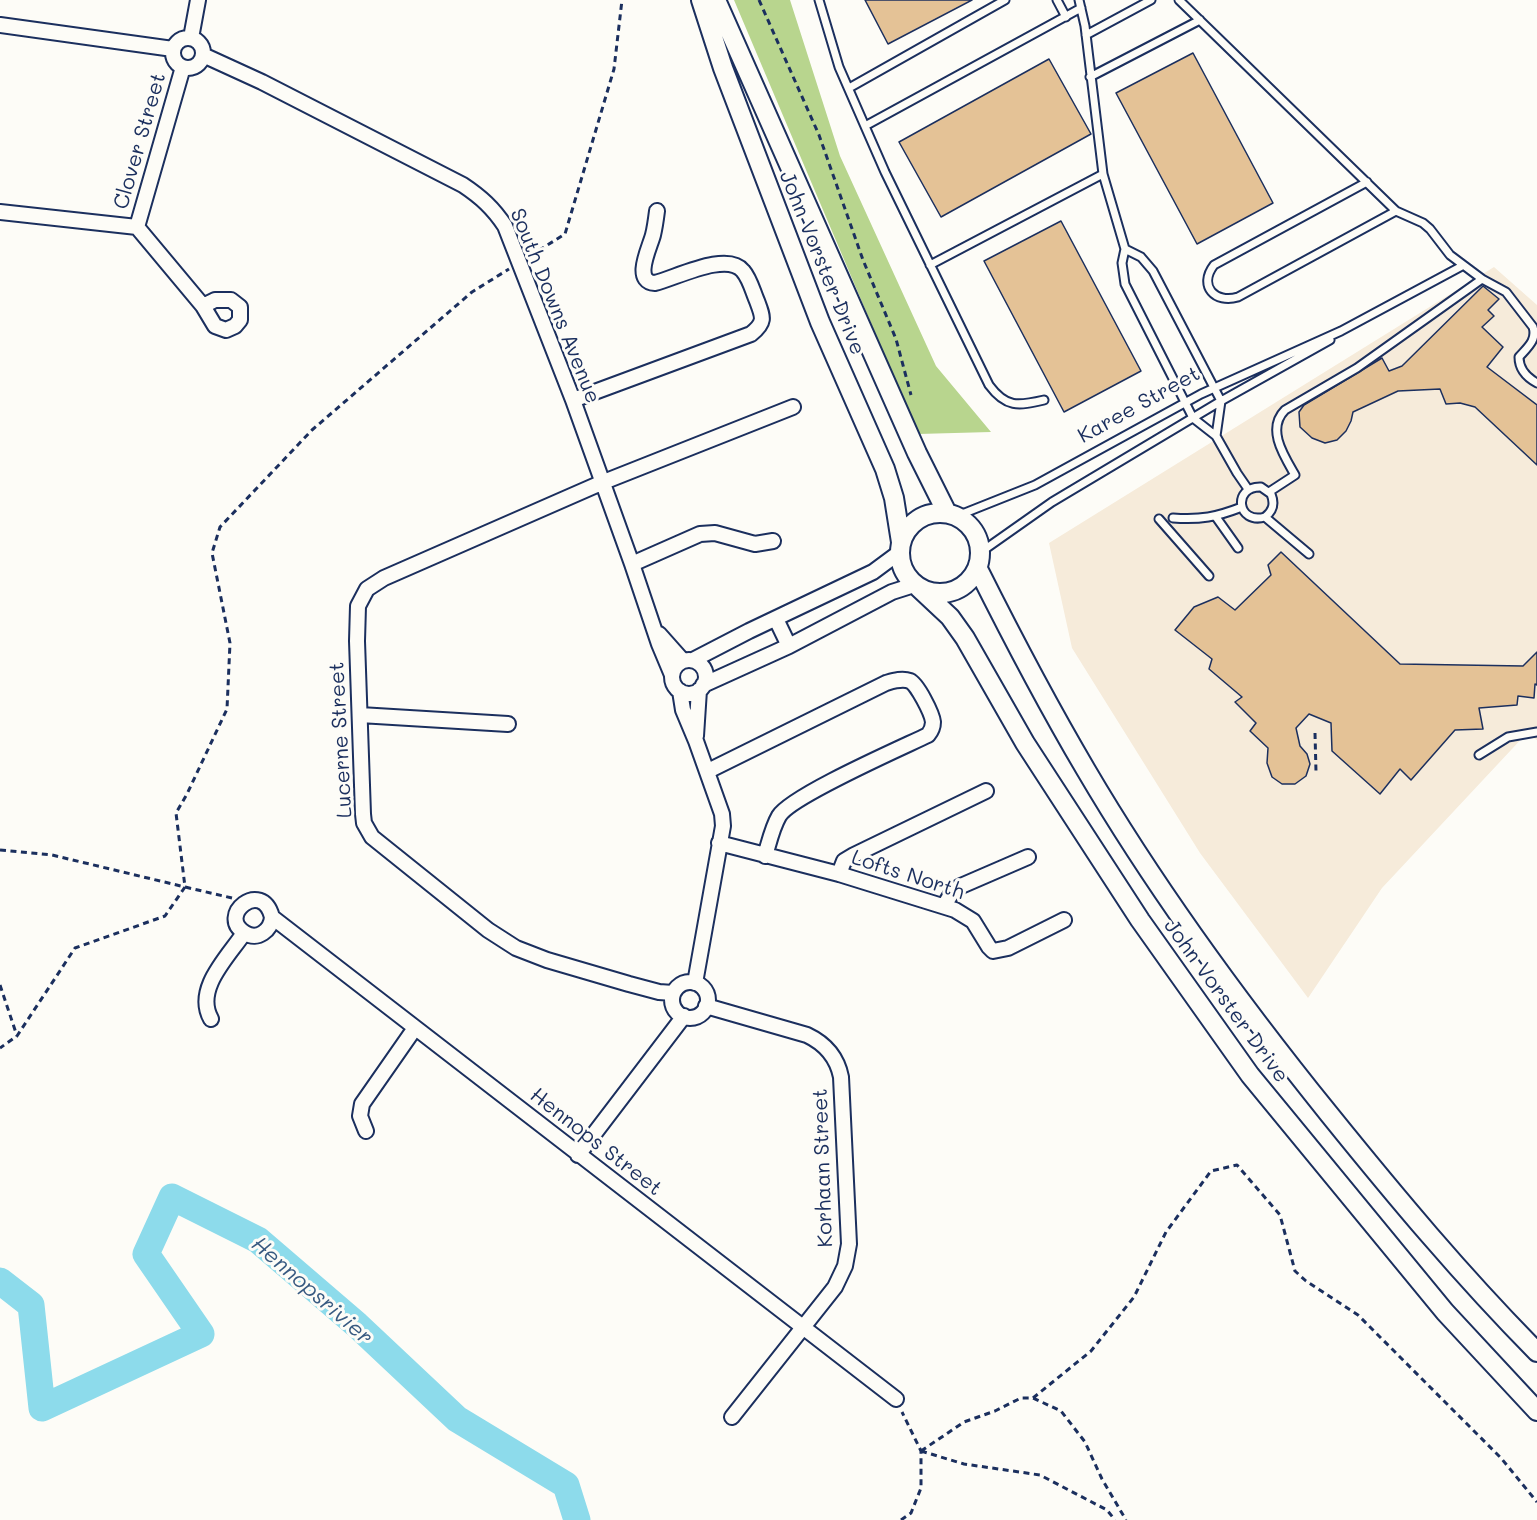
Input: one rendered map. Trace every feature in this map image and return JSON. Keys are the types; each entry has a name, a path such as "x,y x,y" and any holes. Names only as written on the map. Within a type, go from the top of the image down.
{"street":[{"path":"190,38 198,0"},
{"name":"John Vorster Drive","path":"701,0 723,68 803,279 885,469 894,498 900,547"},
{"name":"John Vorster Drive","path":"716,0 917,453 952,515"},
{"path":"0,26 173,49"},
{"path":"190,38 200,44 202,55 198,64 191,68 183,67 175,60 173,49 180,40 190,38"},
{"name":"South Downs Avenue","path":"202,55 262,82 463,185 486,201 495,212 505,226 573,400 672,675"},
{"name":"Clover Street","path":"136,227 183,67"},
{"path":"573,400 751,334 759,327 762,319 761,312 745,273 738,266 729,262 718,263 655,284 645,280 644,266 653,236 657,211"},
{"path":"0,212 136,227 203,306"},
{"name":"Lucerne Street","path":"673,993 659,992 629,984 516,948 488,930 372,837 364,823 358,606 367,589 384,578 601,483 793,407"},
{"path":"695,983 722,814 708,771 683,710 680,691 674,684 672,675 676,666 873,572 900,547 908,529 919,519 933,513 952,515 970,525 978,537 980,560 971,581 960,589 946,594 932,593 917,587 906,576 901,564 900,547"},
{"path":"633,564 700,534 715,533 755,544 773,541"},
{"name":"John Vorster Drive","path":"980,560 1029,671 1086,771 1171,903 1237,997 1424,1231 1537,1352"},
{"path":"680,691 690,693 789,646 892,592 917,587"},
{"name":"John Vorster Drive","path":"917,587 950,617 965,638 1025,743 1140,920 1250,1075 1445,1312 1537,1411"},
{"path":"776,618 789,646"},
{"name":"South Downs Avenue","path":"654,628 688,660"},
{"path":"688,660 701,664 705,672 696,721 696,741"},
{"path":"708,771 886,683 904,680 917,687 933,720 932,729 928,735 827,785 784,810 776,822 765,856"},
{"path":"360,715 508,724"},
{"path":"839,874 844,861 986,792"},
{"name":"Lofts North","path":"719,843 839,874 944,906 973,921 993,951 1008,948 1064,920"},
{"path":"944,906 953,891 961,886 1028,856"},
{"name":"Hennops Street","path":"247,902 253,900 268,906 272,917 896,1399"},
{"path":"247,902 239,909 236,919 240,930 244,933 261,934 269,927 272,917"},
{"path":"211,1019 205,1007 206,993 211,981 244,933"},
{"path":"685,982 695,983 706,992 708,998 706,1006 697,1016 684,1016 674,1007 673,993 685,982"},
{"name":"Korhaan Street","path":"706,1006 819,1040 833,1056 840,1071 849,1244 845,1266 835,1287 732,1417"},
{"path":"578,1155 684,1016"},
{"path":"366,1131 360,1116 362,1104 415,1028"}],"lane":[{"path":"819,0 839,67 985,378 998,398 1012,404 1024,405 1044,400"},
{"path":"849,88 1004,0"},
{"path":"1057,0 1066,17"},
{"path":"1079,0 1086,35 1103,174 1125,249 1123,274 1128,290 1193,418 1216,436 1248,489"},
{"path":"1086,35 1151,0"},
{"path":"1179,0 1396,211 1423,223 1462,266 1506,292 1536,333 1535,340 1519,357 1519,363 1525,374 1537,383"},
{"path":"865,126 1081,8"},
{"path":"1090,77 1200,20"},
{"path":"930,265 1103,174"},
{"path":"1367,182 1214,265 1209,272 1207,283 1211,291 1220,299 1229,300 1238,297 1396,211"},
{"path":"1125,249 1140,257 1154,271 1221,401 1216,436"},
{"name":"Karee Street","path":"952,515 1035,485 1214,388 1341,331 1462,266"},
{"path":"1269,492 1295,476 1277,436 1278,418 1285,410 1357,368 1482,279"},
{"name":"Karee Street","path":"980,560 1052,502 1221,401 1305,355 1341,331"},
{"path":"1261,487 1269,492 1274,506 1269,514 1264,517 1251,518 1242,507 1242,496 1248,489 1261,487"},
{"path":"1173,518 1197,520 1216,517 1242,507"},
{"path":"1216,517 1238,548"},
{"path":"1264,517 1309,554"},
{"path":"1159,519 1209,576"},
{"path":"1479,755 1508,737 1537,732"}],"path":[{"path":"0,1048 17,1036 75,948 165,916 185,887 176,813 227,709 230,643 212,553 220,527 312,430 472,292 565,234 614,69 622,0"},
{"path":"759,0 819,135 862,260 896,339 913,404"},
{"path":"1315,733 1316,772"},
{"path":"0,850 52,855 247,902"},
{"path":"0,985 17,1036"},
{"path":"1033,1398 1091,1351 1134,1297 1166,1232 1211,1171 1237,1165 1280,1215 1296,1271 1306,1281 1358,1315 1501,1458 1537,1502"},
{"path":"921,1451 964,1422 995,1411 1021,1398 1033,1398 1061,1411 1085,1442 1102,1479 1126,1520"},
{"path":"896,1399 921,1451 921,1488 911,1513 901,1520"},
{"path":"921,1451 964,1464 1040,1475 1107,1510 1115,1520"}],"shaded area":[{"path":"1494,267 1537,305 1537,740 1526,734 1382,888 1308,998 1200,853 1072,648 1049,543"}],"green space":[{"path":"734,0 790,0 840,156 936,366 991,432 918,434"}],"building":[{"path":"865,0 972,0 888,44"},
{"path":"1193,53 1273,203 1197,244 1116,93"},
{"path":"1049,59 1091,134 941,217 899,142"},
{"path":"1061,221 1141,371 1064,412 984,261"},
{"path":"1483,286 1499,299 1488,310 1494,316 1482,327 1503,347 1487,367 1537,405 1537,465 1475,407 1460,403 1446,404 1440,389 1398,391 1353,412 1346,431 1337,440 1325,443 1312,438 1300,427 1299,412 1304,405 1382,358 1389,371 1402,366"},
{"path":"1281,552 1400,664 1523,666 1537,652 1537,685 1535,684 1534,698 1518,696 1517,705 1479,708 1483,729 1455,730 1411,780 1400,769 1380,794 1332,751 1331,723 1309,714 1296,728 1300,746 1307,754 1310,764 1306,776 1295,784 1282,784 1272,777 1267,763 1268,748 1250,731 1256,723 1235,702 1242,697 1209,669 1212,659 1175,630 1194,607 1218,597 1235,610 1271,575 1268,565"}],"waterway":[{"name":"Hennopsrivier","path":"0,1281 31,1305 42,1408 201,1334 146,1254 172,1197 258,1240 357,1325 457,1419 566,1485 577,1520"}]}
